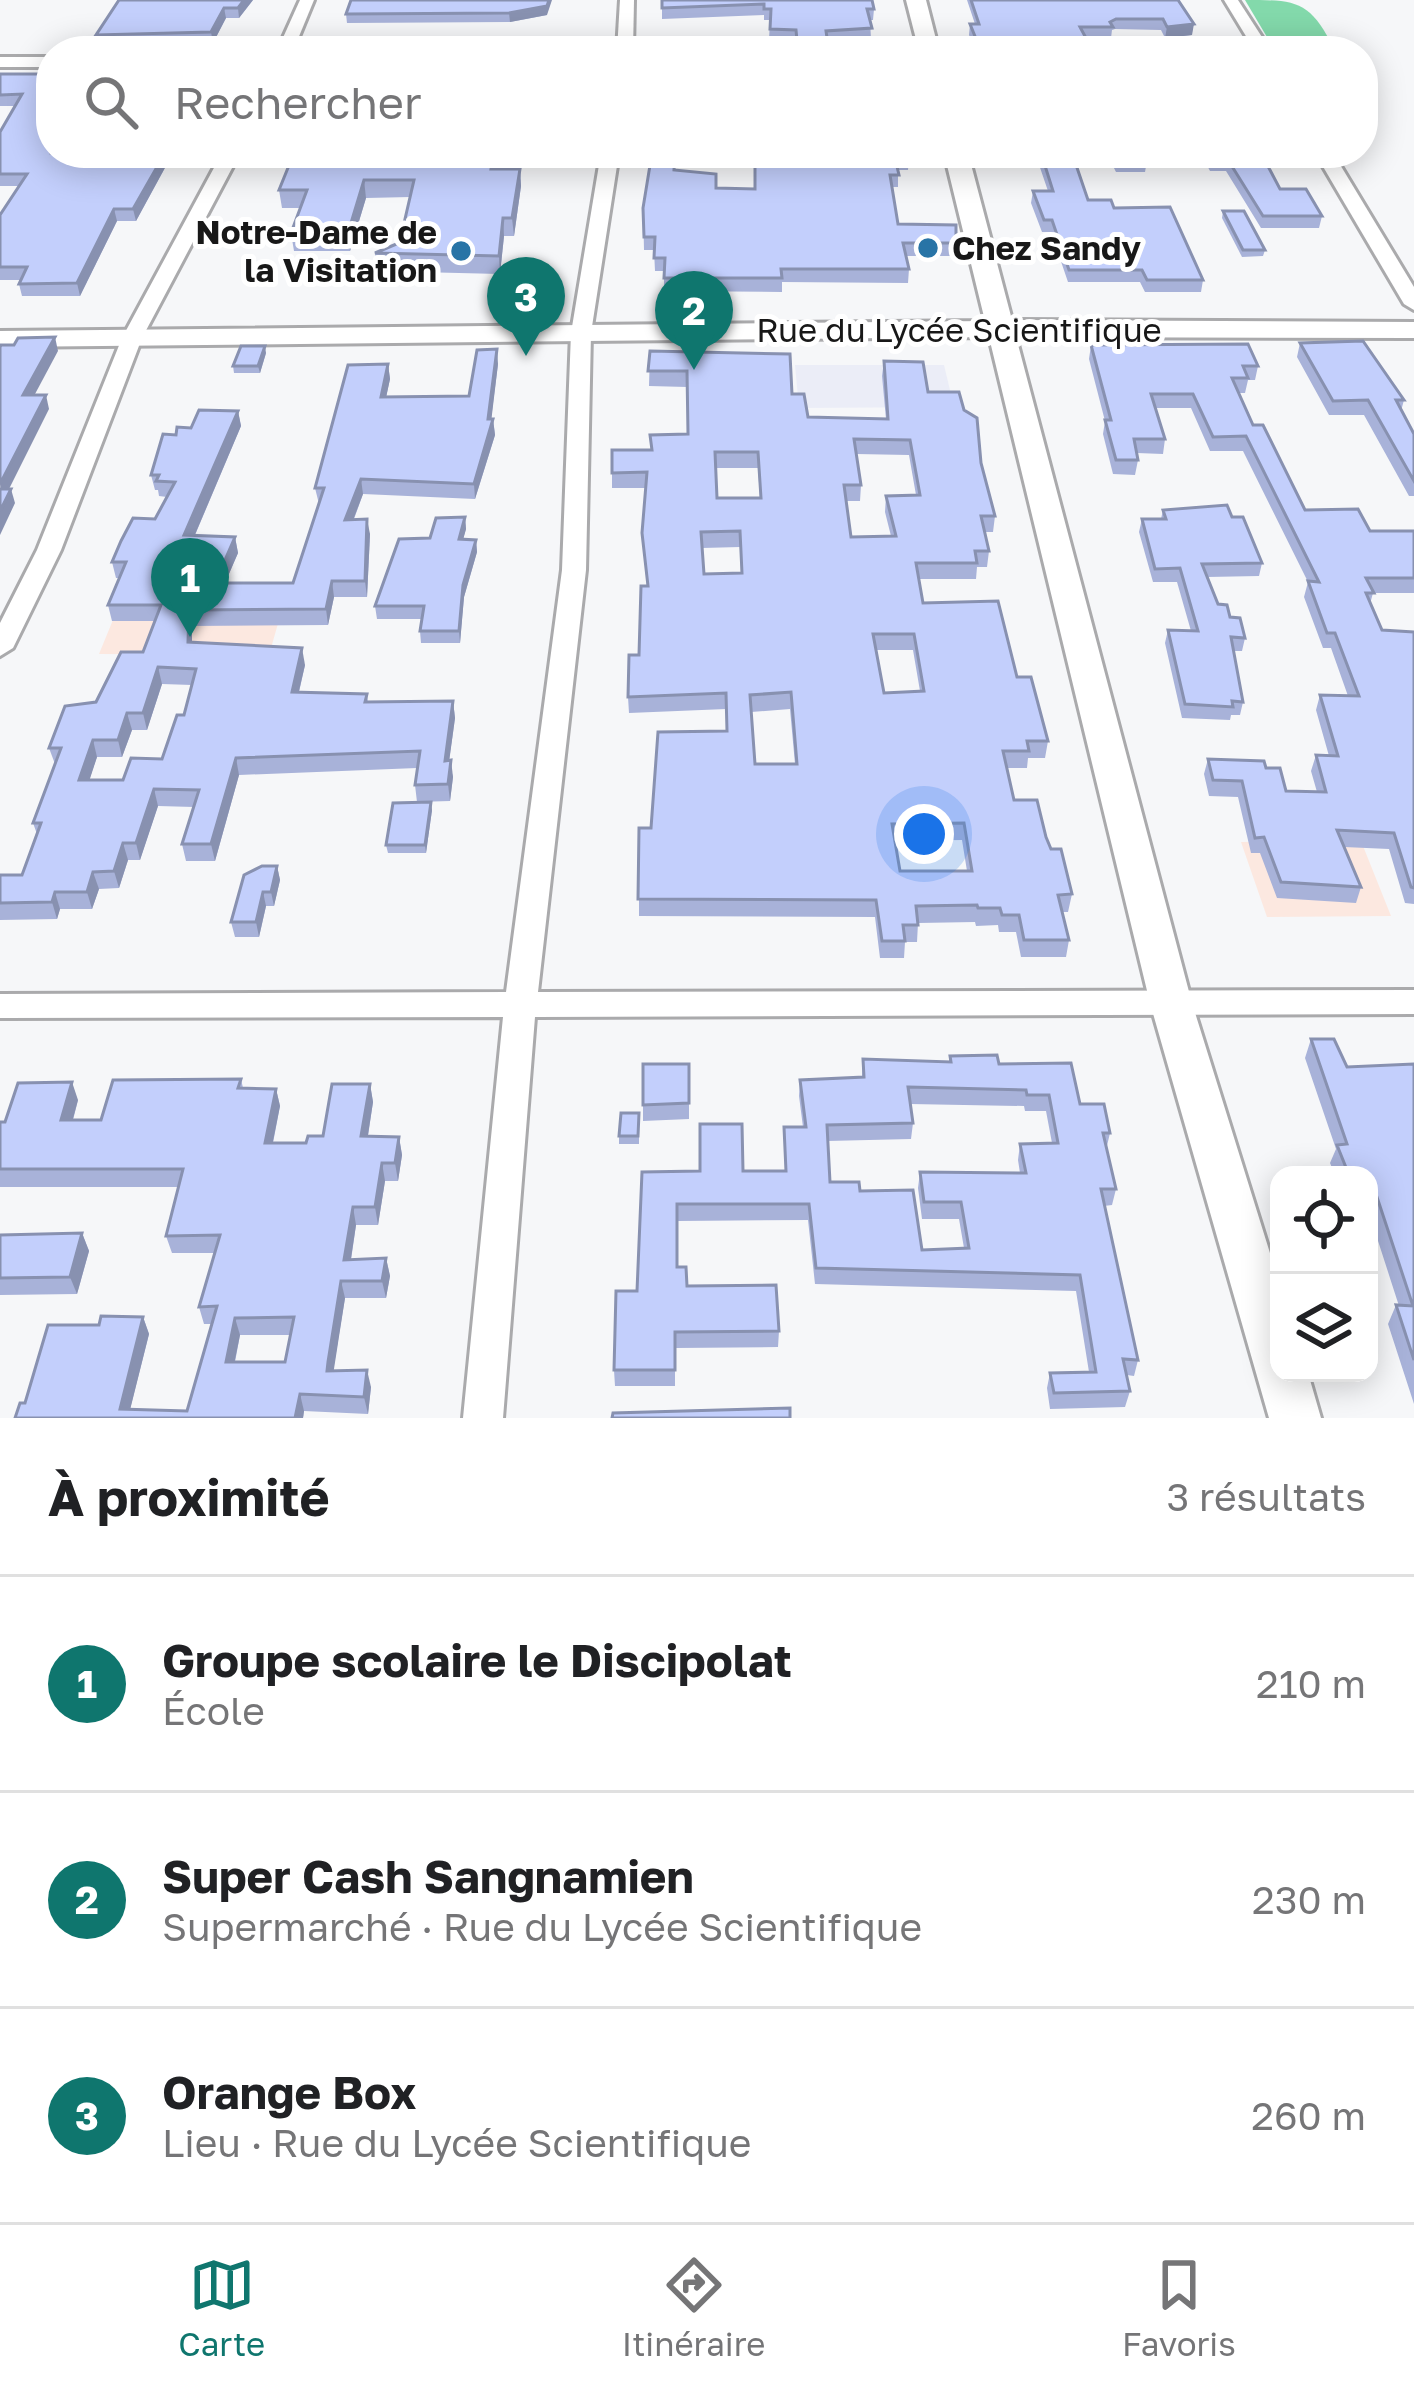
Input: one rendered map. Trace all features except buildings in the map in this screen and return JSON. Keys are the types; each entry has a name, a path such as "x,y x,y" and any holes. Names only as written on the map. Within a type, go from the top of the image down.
{"street":[{"path":"291,36 307,0"},
{"path":"626,36 627,0"},
{"path":"916,0 925,36"},
{"path":"1231,0 1254,36"},
{"path":"0,62 36,62"},
{"path":"0,648 49,550 132,338 223,168"},
{"path":"483,1418 520,1005 574,570 581,333 608,168"},
{"path":"960,168 1171,1003 1270,1334"},
{"path":"1333,168 1414,304"},
{"name":"Rue du Lycée Scientifique","path":"0,339 1002,328 1414,330"},
{"path":"0,1006 1414,1002"},
{"path":"1285,1382 1295,1418"}],"shaded area":[{"path":"795,365 944,365 954,407 799,408"},
{"path":"122,598 285,599 269,655 99,654"},
{"path":"1361,841 1391,916 1267,917 1241,842"}],"green space":[{"path":"1245,0 1300,6 1326,36 1266,36"}],"place":[{"name":"Chez Sandy","path":"928,248"},
{"name":"Notre-Dame de la Visitation","path":"461,251"},
{"name":"Orange Box","path":"526,356"},
{"name":"Super Cash Sangnamien","path":"694,370"},
{"name":"Groupe scolaire le Discipolat","path":"190,637"}]}
